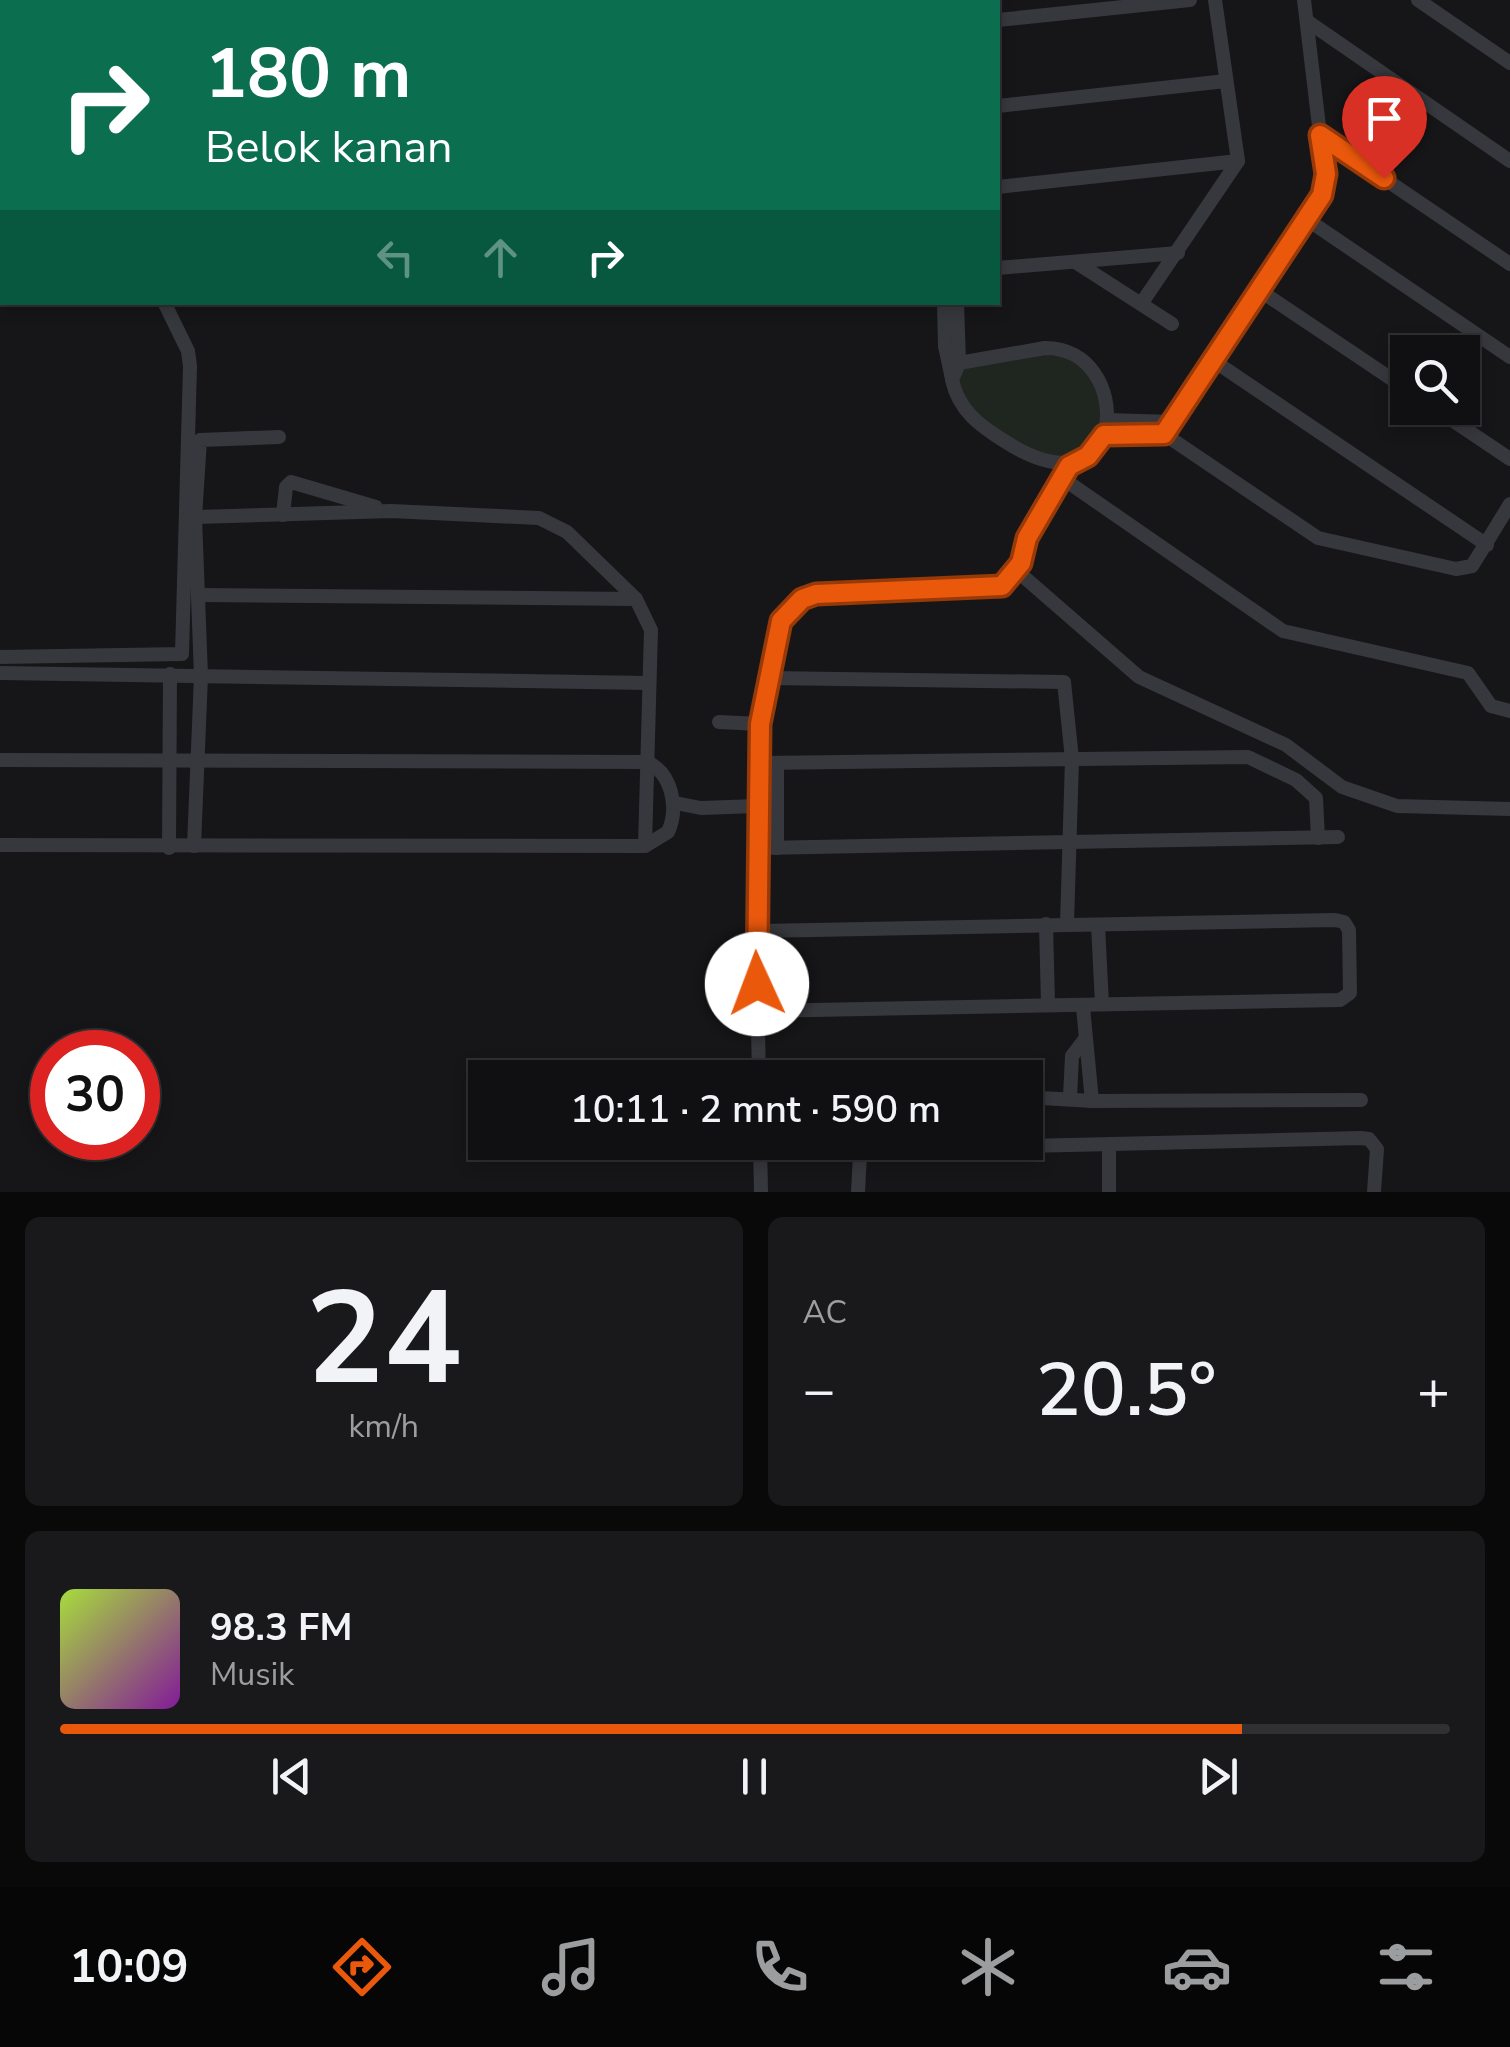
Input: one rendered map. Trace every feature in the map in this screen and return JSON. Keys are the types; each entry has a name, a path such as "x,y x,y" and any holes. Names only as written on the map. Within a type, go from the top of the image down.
{"street":[{"path":"1000,20 1190,0"},
{"path":"1141,304 1238,162 1215,0"},
{"path":"1168,428 1326,185 1304,0"},
{"path":"1418,0 1510,63"},
{"path":"1307,22 1510,160"},
{"path":"1000,106 1226,81"},
{"path":"1320,135 1510,264"},
{"path":"1000,186 1238,162"},
{"path":"1305,218 1510,357"},
{"path":"1000,268 1178,253"},
{"path":"1077,264 1172,324"},
{"path":"1259,290 1390,378"},
{"path":"0,657 182,654 190,366 188,351 165,305"},
{"path":"945,305 954,354"},
{"path":"957,305 952,380 965,411 992,433 1029,457 1065,472 1283,630 1468,674 1491,706 1510,711"},
{"path":"774,1010 763,931 757,806 760,724 781,621 802,599 816,594 994,588 1010,580 1027,538 1065,472 1088,456 1106,427 1101,383 1064,351 954,354"},
{"path":"1214,361 1487,545"},
{"path":"1460,425 1510,458"},
{"path":"1106,427 1168,428 1324,541 1456,569 1472,566 1510,504"},
{"path":"194,846 201,676 195,516 202,438 279,436"},
{"path":"283,515 286,487 291,482 392,511"},
{"path":"195,516 392,511 547,520 591,553 636,598 651,630 645,846"},
{"path":"1018,566 1139,676 1286,745 1342,787 1397,806 1510,809"},
{"path":"199,595 636,598"},
{"path":"0,673 648,683"},
{"path":"169,848 170,674"},
{"path":"768,678 1060,679 1067,688 1072,759 1067,924"},
{"path":"719,722 760,724"},
{"path":"758,763 1258,759 1296,780 1316,798 1318,838"},
{"path":"0,760 647,762 660,770 675,803 668,832 645,846 0,845"},
{"path":"777,764 777,848"},
{"path":"675,803 701,808 757,806"},
{"path":"757,848 1338,837"},
{"path":"758,1011 1340,1000 1350,994 1350,930 1344,922 1335,920 763,931"},
{"path":"1046,924 1048,1004"},
{"path":"1098,925 1102,1004"},
{"path":"759,1060 763,931"},
{"path":"1083,1007 1092,1102"},
{"path":"1070,1097 1072,1056 1086,1039"},
{"path":"1043,1097 1092,1102 1361,1100"},
{"path":"858,1192 860,1155 866,1150 1369,1139 1377,1149 1374,1192"},
{"path":"1108,1144 1110,1192"},
{"path":"761,1160 762,1192"}],"shaded area":[{"path":"1055,348 1101,383 1099,444 1058,465 965,411 955,368"}],"route":[{"path":"757,984 760,724 781,621 791,608 816,594 1002,586 1021,563 1027,538 1069,466 1088,456 1104,435 1164,434 1322,195 1326,174 1320,135 1384,178"}]}
